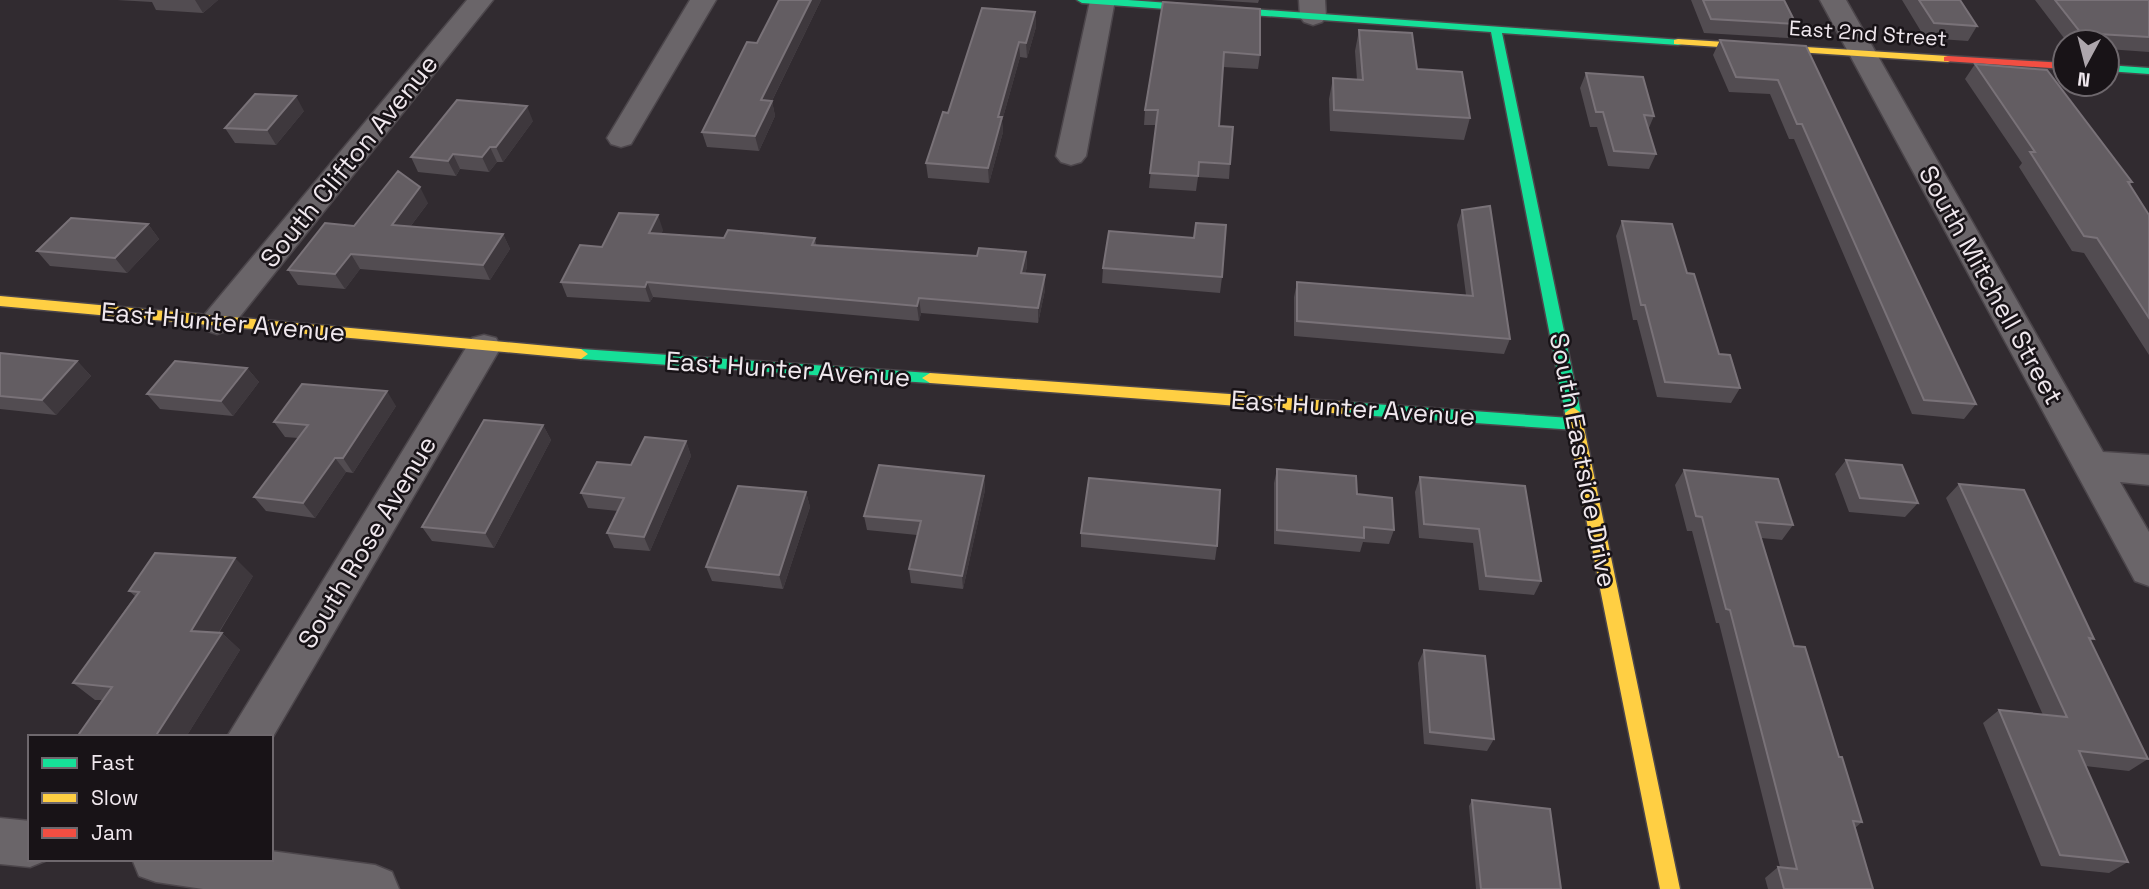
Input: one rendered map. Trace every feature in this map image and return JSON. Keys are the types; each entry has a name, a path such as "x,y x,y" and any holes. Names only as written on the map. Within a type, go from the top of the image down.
{"street":[{"name":"South Clifton Avenue","path":"217,322 480,0"},
{"path":"621,138 703,0"},
{"name":"South Mitchell Street","path":"1833,0 2149,569"},
{"path":"1071,156 1093,1"},
{"name":"East 2nd Street","path":"1093,1 1313,8 1496,30 2051,65"},
{"name":"South Eastside Drive","path":"1496,30 1670,889"},
{"path":"2121,69 2149,71"},
{"name":"East Hunter Avenue","path":"0,301 484,347 1576,424"},
{"name":"South Rose Avenue","path":"250,735 484,347"},
{"path":"2090,465 2149,470"},
{"path":"0,841 28,844"},
{"path":"166,867 375,889"}],"building":[{"path":"779,0 811,0 761,100 772,101 755,136 702,132 747,42 757,43"},
{"path":"1703,0 1784,0 1796,24 1711,19"},
{"path":"1919,0 1960,0 1977,26 1934,23"},
{"path":"2055,0 2149,0 2149,37 2121,35 2121,28 2077,28"},
{"path":"1163,2 1260,9 1260,55 1224,52 1219,126 1233,127 1230,164 1199,162 1198,176 1150,173 1158,110 1145,110"},
{"path":"982,8 1035,12 1026,43 1019,42 998,117 1002,117 988,168 926,163 943,112 948,113"},
{"path":"1359,30 1412,33 1417,69 1462,72 1470,118 1334,110 1333,78 1363,80"},
{"path":"1720,40 1806,46 1976,404 1924,400 1802,124 1797,124 1778,80 1736,77"},
{"path":"1975,64 2047,70 2051,75 2051,98 2068,98 2132,182 2128,182 2149,215 2149,318 2097,238 2084,236 2030,152 2035,152"},
{"path":"1586,73 1643,77 1654,116 1644,115 1656,154 1614,151 1603,112 1596,112"},
{"path":"255,94 296,96 267,130 225,128"},
{"path":"457,100 527,106 496,147 490,147 482,157 453,154 448,161 411,157"},
{"path":"398,171 420,187 392,225 503,234 483,265 351,254 335,274 288,270 325,223 354,226"},
{"path":"1490,206 1510,339 1297,321 1297,282 1473,296 1462,210"},
{"path":"619,213 658,215 649,233 724,238 728,230 815,238 812,245 977,256 979,248 1026,252 1021,273 1045,275 1038,308 919,298 917,306 647,282 645,287 561,282 580,245 602,247"},
{"path":"71,218 148,224 115,258 37,251"},
{"path":"1622,221 1672,224 1687,273 1694,274 1719,354 1730,355 1740,388 1665,382 1645,305 1641,305"},
{"path":"1196,223 1226,225 1222,277 1103,268 1109,231 1194,238"},
{"path":"0,353 77,361 42,400 0,396"},
{"path":"175,361 247,368 221,401 147,394"},
{"path":"302,384 387,391 343,458 335,458 303,503 254,497 308,425 274,422"},
{"path":"484,420 543,425 485,533 422,527"},
{"path":"645,437 686,441 644,537 607,533 624,498 581,493 597,462 631,465"},
{"path":"1846,460 1902,465 1918,503 1860,498"},
{"path":"879,465 984,476 962,576 909,569 921,521 864,516"},
{"path":"1277,469 1356,476 1357,494 1392,498 1394,530 1364,527 1364,538 1277,530"},
{"path":"1684,470 1778,479 1793,525 1756,522 1794,646 1805,647 1839,757 1842,757 1862,822 1853,821 1873,889 1784,889 1778,867 1797,869 1730,610 1726,609 1702,517 1696,516"},
{"path":"1420,477 1525,486 1541,581 1486,576 1479,529 1424,524"},
{"path":"1089,478 1220,490 1217,546 1081,533"},
{"path":"1959,484 2024,490 2094,639 2089,638 2148,759 2079,751 2128,862 2060,855 1999,710 2067,717"},
{"path":"738,486 806,492 779,575 706,567"},
{"path":"155,553 235,558 191,631 222,633 156,735 78,735 112,687 73,683 139,592 129,591"},
{"path":"1424,650 1485,656 1494,739 1430,732"},
{"path":"1472,800 1550,809 1561,889 1481,889"}],"traffic: fast":[{"path":"1082,0 1678,42"},
{"path":"1496,31 1573,413"},
{"path":"2121,69 2149,71"},
{"path":"581,354 930,378"},
{"path":"1345,408 1576,424"}],"traffic: slow":[{"path":"1678,42 1948,59"},
{"path":"0,301 581,354"},
{"path":"930,378 1345,408"},
{"path":"1573,413 1670,889"}],"traffic: jam":[{"path":"1948,59 2051,65"}]}
